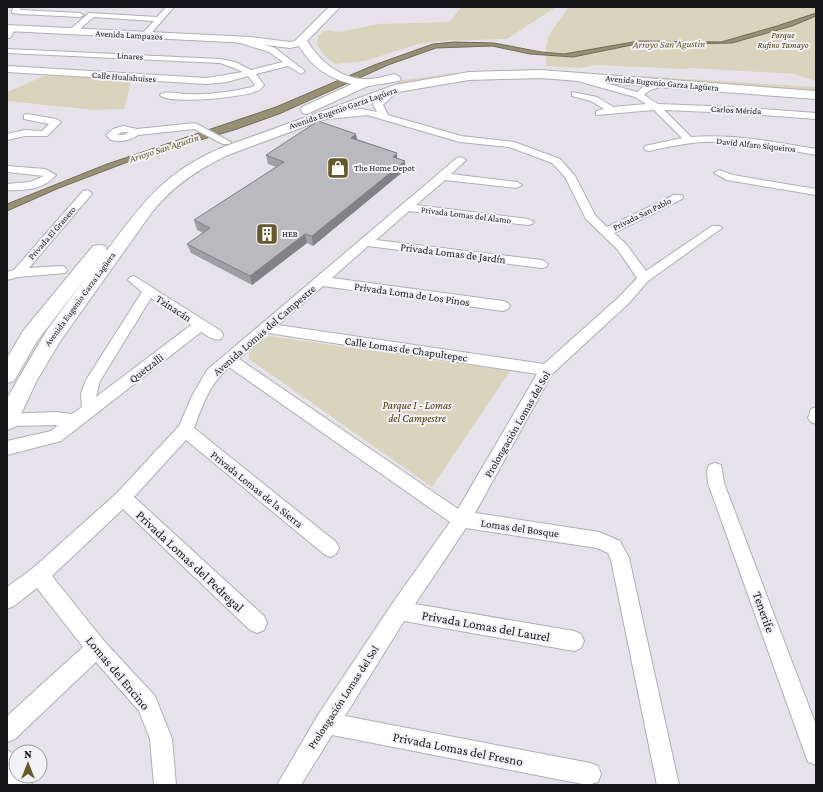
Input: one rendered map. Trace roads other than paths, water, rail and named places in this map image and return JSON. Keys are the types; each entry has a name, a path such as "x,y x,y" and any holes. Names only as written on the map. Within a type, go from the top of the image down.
{"main road":[{"path":"300,37 327,7"},
{"path":"300,37 336,7"},
{"name":"Avenida Lampazos","path":"9,31 66,31 144,36 283,41 294,44 300,37"},
{"path":"300,37 314,60 336,76 375,87 376,96"},
{"path":"283,41 319,74 329,89 355,103"},
{"name":"Avenida Eugenio Garza Lagüera","path":"7,375 30,336 145,191 163,175 221,139 285,120 355,103 376,96 396,85 471,69 511,68 816,85"},
{"name":"Avenida Eugenio Garza Lagüera","path":"7,421 41,353 150,205 176,179 214,156 321,111 329,89 365,83 396,85 482,75 533,74 816,95"},
{"path":"49,312 60,315 69,314"}],"street":[{"path":"17,7 15,11 20,12 80,15 66,31"},
{"path":"122,16 131,7"},
{"path":"144,36 170,7"},
{"path":"66,31 92,15 160,19"},
{"path":"245,40 272,50 301,72"},
{"name":"Linares","path":"7,51 220,61 232,63 247,74"},
{"name":"Calle Hualahuises","path":"7,69 170,80 214,81 291,64"},
{"path":"12,79 28,71"},
{"path":"170,80 162,99 206,97 255,89 260,84 247,74"},
{"path":"570,76 638,95 656,107 689,140"},
{"path":"638,95 647,88 664,83"},
{"path":"383,115 378,104 396,85"},
{"path":"575,94 594,99 611,110"},
{"name":"Carlos Mérida","path":"599,113 611,110 656,107 731,109 816,116"},
{"path":"321,111 337,116 358,111 383,115 460,139 501,142 523,148 556,161 570,176 590,217 622,247 644,278"},
{"path":"7,137 25,133 44,134 56,122 26,117"},
{"path":"25,133 40,119"},
{"path":"135,132 190,126 202,128 221,139"},
{"name":"David Alfaro Siqueiros","path":"649,148 689,140 743,141 816,152"},
{"name":"Avenida Lomas del Campestre","path":"7,599 15,589 39,575 123,498 185,430 205,383 212,374 264,328 321,282 405,207 461,160"},
{"path":"7,169 45,172 51,175 46,179 29,186 7,187"},
{"path":"719,173 731,178 816,192"},
{"path":"441,176 517,185"},
{"name":"Privada El Granero","path":"13,275 86,193"},
{"name":"Privada San Pablo","path":"606,232 678,197"},
{"name":"Privada Lomas del Álamo","path":"405,207 528,222"},
{"name":"Prolongación Lomas del Sol","path":"288,785 326,723 399,611 462,519 547,370 624,300 644,278 716,228"},
{"name":"Privada Lomas de Jardín","path":"365,242 542,264"},
{"path":"13,275 62,270"},
{"name":"Tzinacán","path":"134,280 216,335"},
{"name":"Privada Loma de Los Pinos","path":"321,282 503,306"},
{"path":"90,410 88,394 93,380 149,291"},
{"name":"Quetzalli","path":"7,448 55,436 201,325"},
{"name":"Calle Lomas de Chapultepec","path":"264,328 547,370"},
{"name":"Lomas del Bosque","path":"228,359 443,509 462,519 599,540 609,543 618,552 668,785"},
{"path":"816,413 816,418"},
{"path":"7,421 56,418 74,421"},
{"path":"28,443 36,419"},
{"name":"Privada Lomas de la Sierra","path":"185,430 330,548"},
{"name":"Tenerife","path":"715,470 716,483 816,754"},
{"name":"Privada Lomas del Pedregal","path":"123,498 257,623"},
{"name":"Lomas del Encino","path":"39,575 97,648 147,704 161,739 165,785"},
{"name":"Privada Lomas del Laurel","path":"399,611 574,641"},
{"path":"7,731 97,648"},
{"name":"Privada Lomas del Fresno","path":"326,723 590,774"},
{"path":"7,761 21,785"}],"water":[{"name":"Arroyo San Agustin","path":"816,13 816,16 792,26 732,43 632,45 573,57 530,54 492,46 436,48 388,65 279,114 234,130 133,160 59,188 7,211 7,204 107,164 276,107 374,65 433,44 454,42 494,43 541,52 564,54 639,41 721,42"}],"place":[{"name":"The Home Depot","path":"338,168"},
{"name":"HEB","path":"267,234"}],"park label":[{"name":"Parque Rufino Tamayo","path":"783,40"},
{"name":"Parque I - Lomas del Campestre","path":"417,411"}]}
